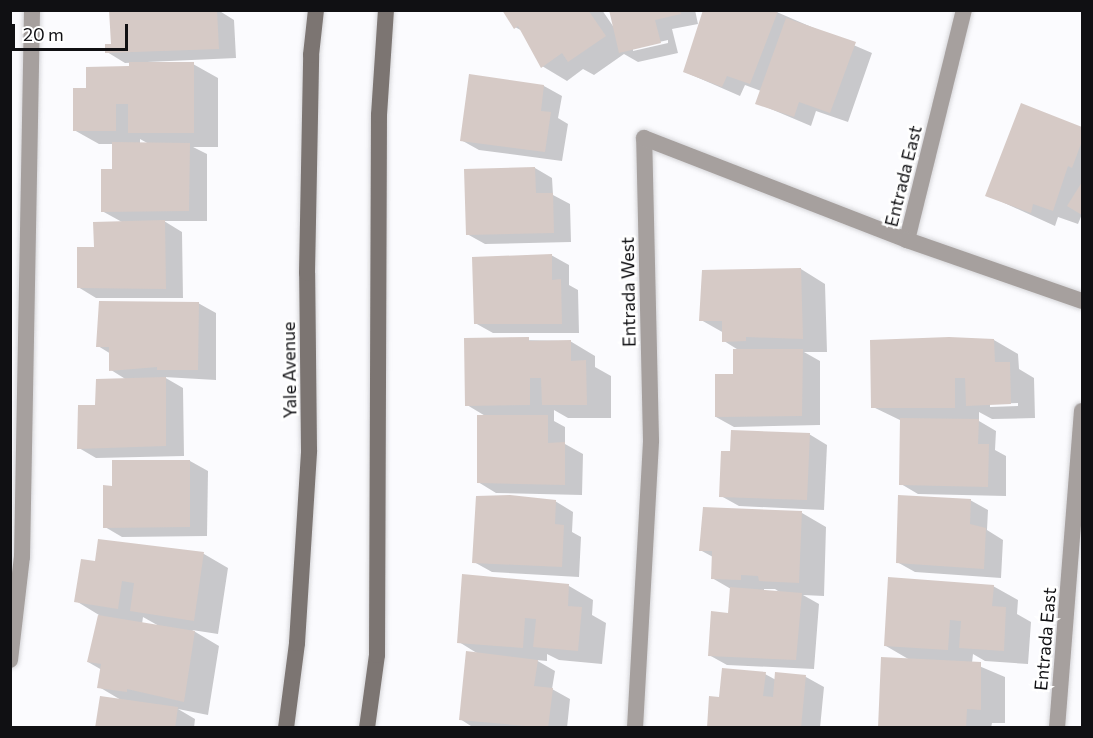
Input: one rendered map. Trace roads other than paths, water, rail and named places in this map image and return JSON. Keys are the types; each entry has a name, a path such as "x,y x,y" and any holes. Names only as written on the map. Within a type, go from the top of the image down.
{"main road":[{"name":"Yale Avenue","path":"286,728 297,642 309,450 308,250 311,55 316,10"},
{"path":"367,728 377,655 379,115 386,10"}],"street":[{"path":"10,660 22,557 32,10"},
{"name":"Entrada East","path":"964,10 907,240 1083,301"},
{"name":"Entrada West","path":"635,728 651,440 644,138 907,240"},
{"name":"Entrada East","path":"1057,728 1083,411"}]}
